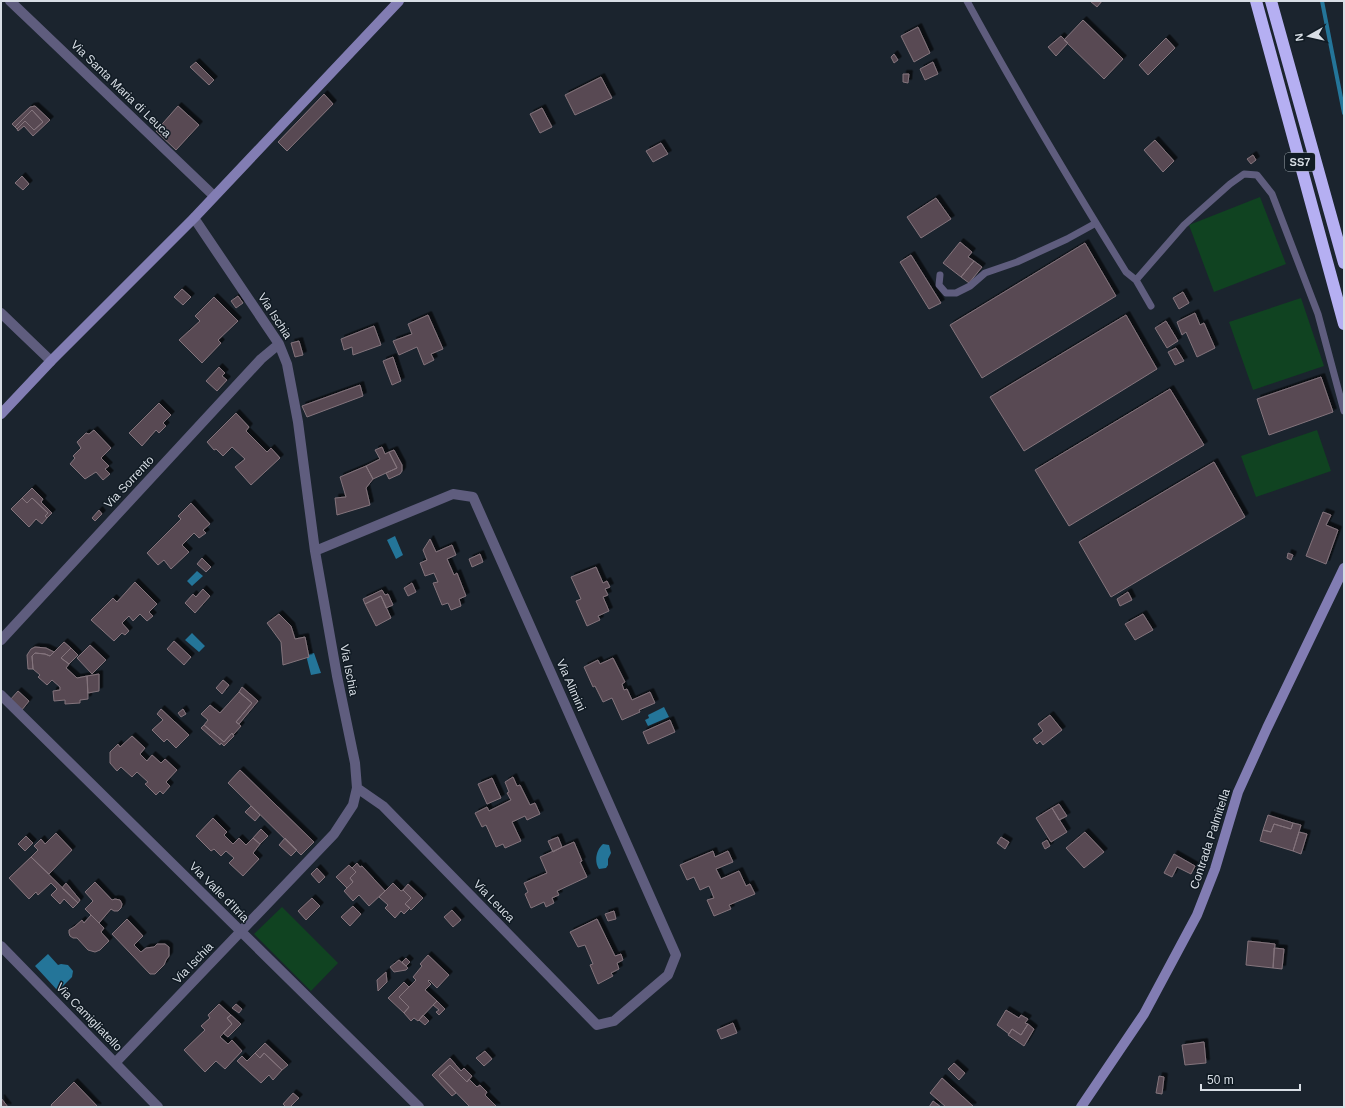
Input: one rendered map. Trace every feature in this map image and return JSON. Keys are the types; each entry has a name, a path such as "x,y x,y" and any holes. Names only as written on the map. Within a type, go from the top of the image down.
{"highway":[{"name":"SS7","path":"1256,1 1344,324"},
{"name":"SS7","path":"1271,1 1344,263"}],"street":[{"name":"Via Santa Maria di Leuca","path":"10,1 214,196"},
{"path":"1,414 51,361 194,218 399,1"},
{"name":"Via Ischia","path":"115,1063 334,834 353,805 357,788 355,763 314,551 298,422 287,364 279,344 194,218"},
{"path":"1,313 51,361"},
{"name":"Via Sorrento","path":"1,640 256,365 279,344"},
{"name":"Via Alimini","path":"314,551 453,494 473,497 676,955 668,975 614,1021"},
{"name":"Contrada Palmitella","path":"1081,1107 1144,1014 1197,915 1214,869 1238,792 1344,568"},
{"name":"Via Valle d'Itria","path":"1,695 419,1107"},
{"name":"Via Leuca","path":"357,788 383,806 597,1025 614,1021"},
{"name":"Via Camigliatello","path":"1,946 115,1063 152,1105"}],"lane":[{"path":"967,1 998,58 1096,223 1126,272 1136,280 1151,306"},
{"path":"1136,280 1184,225 1230,184 1244,174 1257,175 1272,194 1318,314 1344,411"},
{"path":"940,275 939,285 946,293 956,293 970,286 985,273 1017,262 1067,239 1096,223"}],"green space":[{"path":"1260,197 1286,264 1214,292 1189,225"},
{"path":"1301,298 1324,366 1253,390 1229,322"},
{"path":"1317,430 1331,471 1256,497 1241,456"},
{"path":"282,907 338,963 311,991 254,934"}],"water":[{"path":"395,536 403,555 396,559 387,540"},
{"path":"197,571 203,576 192,586 187,581"},
{"path":"192,633 205,646 199,652 185,640"},
{"path":"314,653 321,673 311,675 307,659 308,654"},
{"path":"664,707 669,717 648,726 645,720 649,718 648,715"},
{"path":"603,844 609,845 611,853 606,868 599,869 597,866 596,856"},
{"path":"48,954 58,965 68,965 73,971 72,977 58,991 35,966"}],"building":[{"path":"1090,1 1102,1 1097,7"},
{"path":"1083,20 1123,59 1104,79 1064,40"},
{"path":"918,27 930,53 914,62 901,36"},
{"path":"1061,36 1068,43 1056,56 1048,47"},
{"path":"1166,38 1175,48 1148,75 1139,65"},
{"path":"894,54 898,60 894,63 891,57"},
{"path":"196,62 214,80 209,85 190,67"},
{"path":"933,62 938,74 925,80 920,69"},
{"path":"903,74 909,74 908,83 903,82"},
{"path":"601,77 612,98 575,115 565,95"},
{"path":"324,94 333,104 287,151 278,142"},
{"path":"35,106 50,120 33,136 24,126 18,131 17,129 25,121 34,130 43,122 32,110 15,127 12,124 30,107"},
{"path":"178,106 199,125 176,150 156,131"},
{"path":"542,108 552,127 540,133 530,114"},
{"path":"32,110 43,122 34,130 25,121 17,129 15,127"},
{"path":"1155,140 1174,161 1163,172 1144,150"},
{"path":"661,143 668,154 653,162 646,151"},
{"path":"1253,155 1256,160 1251,164 1247,159"},
{"path":"22,176 29,184 23,190 15,183"},
{"path":"936,198 951,219 921,238 907,217"},
{"path":"960,242 972,252 968,257 974,261 961,277 943,263"},
{"path":"1085,243 1116,296 982,378 950,325"},
{"path":"911,255 941,303 929,309 900,262"},
{"path":"974,261 982,267 969,283 961,277"},
{"path":"182,289 191,297 183,305 174,297"},
{"path":"1183,292 1189,303 1179,309 1173,298"},
{"path":"238,296 243,303 236,308 231,301"},
{"path":"214,297 238,321 218,340 221,343 202,363 179,340 200,321 195,316"},
{"path":"1195,313 1200,325 1204,323 1215,348 1197,357 1186,332 1182,335 1177,322"},
{"path":"428,315 443,349 431,354 434,360 424,365 417,347 399,355 393,341 412,334 408,324"},
{"path":"1126,315 1157,369 1024,451 990,397"},
{"path":"1166,321 1178,341 1167,348 1155,328"},
{"path":"374,326 381,345 353,355 352,347 344,350 341,339"},
{"path":"299,341 303,355 295,357 291,343"},
{"path":"1176,348 1184,361 1175,365 1168,352"},
{"path":"393,357 401,381 392,385 383,361"},
{"path":"219,367 225,373 222,376 227,380 217,391 206,381"},
{"path":"1321,377 1333,412 1269,435 1257,399"},
{"path":"360,385 363,396 307,417 302,406"},
{"path":"1170,389 1204,445 1069,526 1035,470"},
{"path":"159,403 171,415 163,423 166,426 159,433 156,430 142,446 129,433"},
{"path":"236,413 249,427 246,431 267,452 271,448 280,458 251,485 235,467 245,459 232,447 223,456 216,449 214,450 207,442"},
{"path":"94,430 111,448 101,458 109,466 105,469 110,474 103,480 96,472 85,479 70,464 75,458 73,456 81,448 77,442 86,433 89,434"},
{"path":"382,447 385,454 389,452 397,468 373,479 366,466 380,459 375,450"},
{"path":"394,450 402,465 402,471 400,474 389,479 386,473 397,468 389,452"},
{"path":"1214,462 1245,517 1111,597 1079,542"},
{"path":"366,466 373,479 366,488 370,505 337,515 335,498 346,497 340,477"},
{"path":"32,488 43,499 41,502 52,513 47,518 45,516 48,513 32,498 27,503 22,498"},
{"path":"22,498 27,503 32,498 48,513 45,516 47,518 42,524 36,519 29,527 11,509"},
{"path":"191,503 210,524 203,530 206,533 199,538 194,533 182,545 189,552 171,569 164,560 158,565 147,553 181,519 178,516"},
{"path":"99,510 102,514 95,521 92,518"},
{"path":"1323,512 1331,515 1326,525 1338,530 1326,564 1306,556"},
{"path":"430,539 436,552 452,545 456,555 447,559 454,575 457,573 466,596 459,599 461,606 451,610 448,603 442,605 433,583 438,582 434,573 425,576 420,563 427,560 423,550"},
{"path":"1288,553 1293,555 1291,560 1287,558"},
{"path":"480,554 483,562 472,567 469,559"},
{"path":"202,558 211,567 206,572 197,564"},
{"path":"596,567 603,583 607,581 610,587 605,589 608,595 603,597 609,611 598,616 600,620 587,626 576,601 581,599 571,577"},
{"path":"135,582 157,604 149,612 153,616 147,621 140,614 133,621 129,616 122,623 129,631 125,635 122,633 114,641 91,620 113,598 117,602"},
{"path":"412,583 416,592 408,596 404,588"},
{"path":"203,589 210,596 195,613 185,603 193,594 196,597"},
{"path":"382,590 385,595 388,594 393,605 386,608 381,596 365,604 363,599"},
{"path":"1128,592 1132,600 1120,606 1117,599"},
{"path":"381,596 391,618 376,626 365,604"},
{"path":"279,614 291,626 295,639 305,637 309,657 283,665 281,642 267,623"},
{"path":"1143,614 1153,630 1135,640 1125,624"},
{"path":"174,641 191,657 184,665 167,649"},
{"path":"64,642 71,648 61,658 69,664 66,668 77,678 87,676 88,699 80,700 80,703 65,704 65,700 54,701 53,691 60,690 60,687 52,680 47,685 38,677 40,675 33,669 32,656 35,653 50,656"},
{"path":"90,645 106,660 92,674 77,658"},
{"path":"35,647 46,648 54,652 50,656 35,653 32,656 33,669 28,669 27,655 31,649"},
{"path":"71,648 78,655 69,664 61,658"},
{"path":"613,658 625,682 622,684 624,690 627,689 632,700 650,692 655,703 622,720 612,698 603,702 595,686 593,687 584,667 598,660 600,664"},
{"path":"99,674 99,691 88,693 87,676"},
{"path":"223,680 229,685 222,694 216,688"},
{"path":"242,687 258,701 239,724 236,722 252,703 239,692"},
{"path":"18,691 29,701 21,711 10,700"},
{"path":"239,692 252,703 236,722 241,726 224,742 204,725 208,720 201,714 210,705 220,713"},
{"path":"161,709 189,735 176,748 167,739 164,742 152,730 163,720 157,714"},
{"path":"183,709 186,714 181,717 178,713"},
{"path":"1050,715 1062,730 1043,745 1040,741 1037,744 1033,739 1043,731 1038,724"},
{"path":"670,720 675,732 648,744 643,732"},
{"path":"204,725 224,742 232,733 234,736 224,746 221,743 220,745 201,728"},
{"path":"132,736 145,748 140,754 147,761 152,755 161,763 165,759 177,770 166,782 170,786 163,794 160,791 156,795 145,784 148,782 137,772 132,777 121,767 117,771 110,763 110,752 118,744 120,747"},
{"path":"240,770 314,842 301,855 228,783"},
{"path":"513,777 517,786 520,785 530,805 535,803 540,814 527,820 525,816 512,822 521,841 505,848 503,844 496,847 486,825 482,827 475,813 487,807 489,811 511,800 507,793 509,792 505,782"},
{"path":"492,778 501,798 487,804 478,784"},
{"path":"1059,804 1067,816 1059,820 1052,808"},
{"path":"251,806 260,815 255,821 245,812"},
{"path":"1052,808 1067,832 1051,842 1036,818"},
{"path":"1268,815 1293,823 1291,829 1274,824 1271,832 1263,830"},
{"path":"213,818 227,832 224,835 233,844 239,838 246,845 253,838 260,844 253,853 259,859 243,876 229,863 234,858 226,851 221,856 214,849 211,851 196,836"},
{"path":"1293,823 1301,825 1293,851 1260,841 1263,830 1271,832 1274,824 1291,829"},
{"path":"261,829 268,836 260,844 253,838"},
{"path":"1085,832 1104,852 1084,868 1066,848"},
{"path":"1299,832 1307,834 1301,854 1293,851"},
{"path":"56,833 72,850 49,874 31,857 38,850 34,846 41,839 45,844"},
{"path":"26,836 33,843 25,851 18,844"},
{"path":"558,837 562,847 553,852 548,841"},
{"path":"1001,837 1009,842 1005,849 997,843"},
{"path":"285,838 297,850 291,856 279,845"},
{"path":"1047,840 1050,846 1045,849 1042,843"},
{"path":"574,842 582,861 580,862 587,877 557,891 559,895 552,898 554,903 546,907 544,902 531,908 525,894 528,892 524,883 547,873 540,857"},
{"path":"713,851 715,857 728,851 733,862 716,869 721,879 739,871 746,886 750,884 755,894 729,905 731,909 714,916 707,900 714,898 709,886 700,890 694,877 687,880 680,865"},
{"path":"1174,854 1195,866 1191,874 1177,867 1172,877 1164,873"},
{"path":"31,857 78,903 73,908 64,899 60,904 51,895 57,889 51,883 38,895 36,892 29,899 9,878"},
{"path":"357,863 360,867 362,866 385,891 369,906 359,895 353,901 344,891 353,882 350,878 356,872 352,868"},
{"path":"349,865 356,872 350,878 353,882 347,888 336,877"},
{"path":"317,868 325,877 319,883 311,874"},
{"path":"95,882 112,900 120,900 122,904 118,911 111,909 99,923 85,909 93,901 85,892"},
{"path":"66,883 80,900 78,903 62,888"},
{"path":"393,883 411,898 405,904 410,908 404,914 401,911 395,918 385,908 388,905 379,897"},
{"path":"408,884 423,898 411,910 405,904 411,898 403,890"},
{"path":"312,898 320,906 306,920 298,911"},
{"path":"353,906 361,914 350,926 341,917"},
{"path":"452,910 461,920 453,927 444,917"},
{"path":"614,911 616,919 608,921 605,914"},
{"path":"91,915 104,928 101,932 109,941 100,950 95,952 88,950 77,938 73,938 69,933 69,930 82,920 84,923"},
{"path":"127,919 143,936 134,945 141,952 146,948 154,947 157,944 165,944 169,947 169,956 164,965 155,974 150,974 112,934"},
{"path":"597,919 615,956 621,954 623,960 617,963 619,969 611,973 613,976 598,984 590,965 593,964 585,945 578,947 570,932"},
{"path":"1248,941 1275,944 1273,968 1246,965"},
{"path":"1274,948 1284,949 1282,969 1273,968"},
{"path":"428,955 449,975 437,988 429,980 428,981 431,984 425,990 437,1001 418,1021 414,1018 411,1021 404,1013 409,1007 399,997 416,980 413,977 422,966 420,964"},
{"path":"406,958 410,962 406,966 402,962"},
{"path":"399,960 408,968 406,970 394,972 390,967"},
{"path":"386,972 387,982 378,991 377,980"},
{"path":"404,982 409,987 399,997 409,1007 404,1013 388,998"},
{"path":"437,1001 445,1009 439,1015 436,1012 439,1010 433,1005"},
{"path":"219,1004 231,1015 227,1018 232,1024 220,1037 228,1044 232,1040 242,1051 225,1069 216,1061 205,1072 184,1050 205,1030 201,1026 210,1018 208,1015"},
{"path":"236,1004 242,1009 239,1013 232,1008"},
{"path":"1006,1010 1019,1018 1021,1015 1028,1019 1025,1023 1028,1024 1021,1035 1012,1029 1009,1034 997,1025"},
{"path":"231,1015 241,1024 228,1037 223,1033 232,1024 227,1018"},
{"path":"423,1015 429,1021 425,1025 419,1020"},
{"path":"733,1023 737,1033 721,1039 717,1030"},
{"path":"1028,1024 1034,1029 1024,1046 1008,1035 1012,1029 1021,1035"},
{"path":"1204,1042 1206,1063 1185,1065 1182,1045"},
{"path":"265,1043 288,1065 282,1070 264,1053 260,1058 255,1053"},
{"path":"485,1051 492,1059 484,1066 476,1058"},
{"path":"255,1053 260,1058 264,1053 282,1070 273,1080 269,1075 261,1083 237,1061 242,1056 247,1061"},
{"path":"450,1058 461,1071 464,1068 472,1076 467,1082 450,1065 439,1075 456,1093 452,1096 432,1075"},
{"path":"954,1063 965,1073 959,1080 948,1069"},
{"path":"450,1065 467,1082 469,1079 477,1087 480,1085 487,1092 485,1095 497,1107 470,1107 439,1075"},
{"path":"1159,1076 1164,1077 1162,1094 1156,1093"},
{"path":"942,1078 973,1106 946,1107 930,1093"},
{"path":"74,1082 98,1107 52,1107 51,1105"},
{"path":"293,1093 299,1098 290,1107 286,1107 283,1104"},
{"path":"1,1098 8,1107 1,1107"},
{"path":"933,1101 941,1107 929,1107"}],"waterway":[{"path":"1322,1 1344,113"}]}
